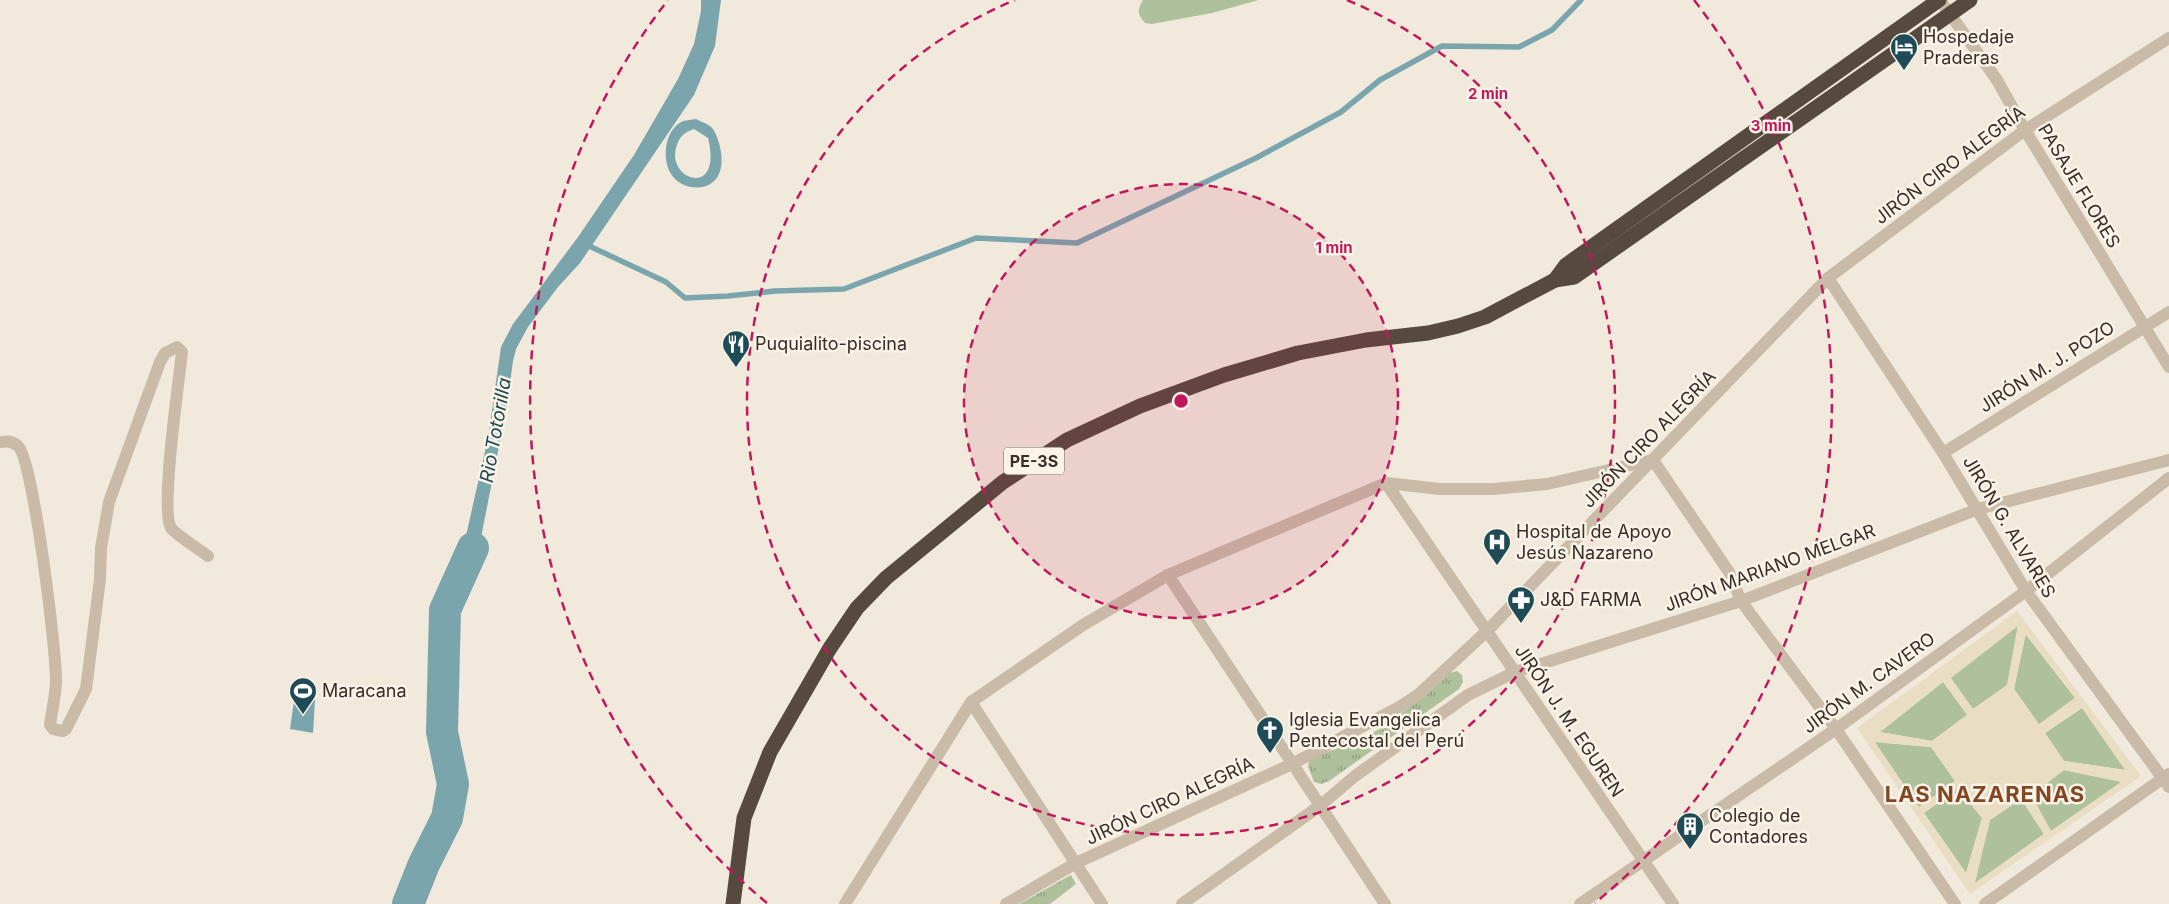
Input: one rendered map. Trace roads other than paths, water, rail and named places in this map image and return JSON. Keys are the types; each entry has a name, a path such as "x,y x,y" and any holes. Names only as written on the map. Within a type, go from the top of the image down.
{"highway":[{"name":"PE-3S","path":"1555,280 1566,265 1940,0"},
{"name":"PE-3S","path":"733,904 744,818 770,752 830,648 857,608 886,578 1003,482 1067,440 1140,406 1214,378 1298,353 1366,340 1458,326 1485,317 1555,280 1574,276 1970,0"},
{"path":"1772,119 1781,133"}],"street":[{"name":"PASAJE FLORES","path":"1940,0 1997,80 2025,130 2169,367"},
{"name":"JIRÓN CIRO ALEGRÍA","path":"1006,904 1076,863 1292,764 1401,706 1419,694 1487,631 1828,278 2025,130 2169,38"},
{"name":"JIRÓN G. ALVARES","path":"1828,278 1943,453 2026,592 2167,780"},
{"name":"JIRÓN M. J. POZO","path":"1943,453 2169,312"},
{"path":"0,442 8,440 19,446 36,513 43,559 56,683 50,725 53,729 63,732 66,729 86,689 100,579 102,548 110,502 160,362 164,353 177,346 182,352 168,475 169,520 171,529 208,556"},
{"path":"845,904 971,702 1083,625 1168,575 1386,483 1440,489 1493,489 1547,484 1653,460 1729,572 1741,601 1836,729 1955,904"},
{"name":"JIRÓN MARIANO MELGAR","path":"1182,904 1321,805 1355,776 1468,695 1514,672 1741,601 1978,509 2169,460"},
{"name":"JIRÓN M. CAVERO","path":"1580,904 1836,729 2026,592 2169,478"},
{"name":"JIRÓN J. M. EGUREN","path":"1386,483 1672,904"},
{"path":"1168,575 1385,904"},
{"path":"971,702 1102,904"},
{"path":"1985,904 2167,780"}],"water":[{"path":"701,0 721,0 715,46 694,95 580,263 558,287 528,327 516,349 479,548 464,591 449,589 461,558 488,438 501,347 513,324 578,237 634,155 678,79 694,44 701,11"},
{"path":"696,119 713,129 720,145 722,163 715,180 703,187 696,188 682,184 671,174 666,161 666,146 675,126 683,121","holes":["694,129 708,138 711,157 708,170 702,176 694,178 686,175 679,169 675,159 676,148 680,138"]},
{"name":"Maracana","path":"295,694 315,700 313,733 290,729"}],"waterway":[{"path":"585,244 666,282 685,298 775,291 844,289 976,238 1077,243 1256,158 1341,112 1380,80 1442,46 1519,47 1552,30 1581,0"},
{"name":"Rio Totorilla","path":"408,904 424,864 447,818 453,784 442,732 445,610 473,548"}],"place":[{"name":"Hospedaje Praderas","path":"1904,71"},
{"name":"Puquialito-piscina","path":"736,368"},
{"name":"Hospital de Apoyo Jesús Nazareno","path":"1497,566"},
{"name":"J&D FARMA","path":"1521,624"},
{"name":"Maracana","path":"303,715"},
{"name":"Iglesia Evangelica Pentecostal del Perú","path":"1270,754"},
{"name":"Colegio de Contadores","path":"1690,850"}],"district":[{"name":"LAS NAZARENAS","path":"1985,794"}]}
